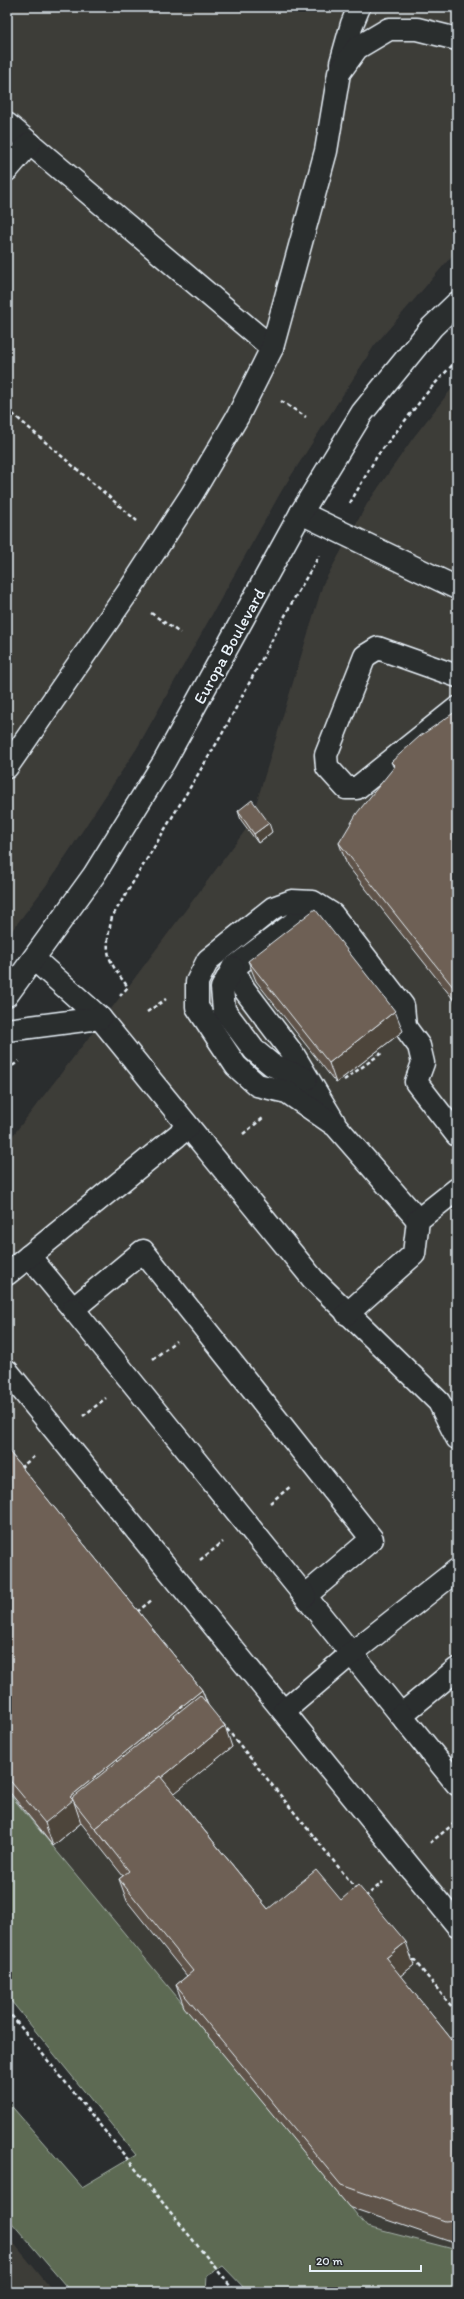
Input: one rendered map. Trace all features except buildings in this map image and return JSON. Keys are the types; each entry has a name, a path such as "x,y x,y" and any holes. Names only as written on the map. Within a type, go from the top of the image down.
{"street":[{"path":"7,767 161,542 238,416 272,348 326,151 339,73 352,24 359,7"},
{"path":"339,73 357,48 389,29 417,28 457,39"},
{"path":"7,124 272,348"},
{"path":"7,170 30,143"},
{"name":"Europa Boulevard","path":"7,996 94,875 164,762 302,513 362,413 432,327 457,303"},
{"path":"302,513 457,588"},
{"path":"457,676 378,648 365,656 326,755 327,766 346,788 357,788 457,708"},
{"path":"336,1126 288,1092 257,1085 236,1066 197,1007 197,982 208,960 273,908 292,901 313,902 332,914 403,1006 405,1027"},
{"path":"306,1079 272,1065 254,1050 224,1010 222,988 233,968 310,911 325,922 418,1046 423,1063 416,1082 457,1135"},
{"path":"34,959 100,1018 313,1280 347,1314 448,1405 457,1438"},
{"path":"233,968 244,989 294,1054 306,1079 321,1098 336,1126 418,1220"},
{"path":"7,1030 100,1018"},
{"path":"7,1274 188,1128"},
{"path":"347,1314 414,1254 418,1220 457,1189"},
{"path":"73,1309 143,1251 372,1539 305,1596"},
{"path":"29,1256 457,1784"},
{"path":"7,1371 457,1924"},
{"path":"284,1711 352,1654 457,1570"},
{"path":"401,1715 457,1669"}],"path":[{"path":"377,456 430,389 457,360"},
{"path":"280,401 306,417"},
{"path":"7,410 161,542"},
{"path":"128,987 111,965 106,942 112,917 221,736 295,597"},
{"path":"147,611 180,633"},
{"path":"15,1464 23,1475"},
{"path":"214,1713 368,1904"},
{"path":"408,1953 457,2013"},
{"path":"7,2010 235,2292"}],"shaded area":[{"path":"7,7 457,7 457,250 374,346 282,490 137,748 48,883 7,937"},
{"path":"457,382 457,2252 352,2247 7,1828 7,1143 128,987 250,824 323,584 367,504 413,438"},
{"path":"7,2235 54,2292 7,2292"}],"green space":[{"path":"7,1791 367,2227 457,2250 457,2292 248,2292 223,2266 207,2275 206,2292 71,2292 7,2217 7,2101 82,2187 136,2155 7,1996"}]}
